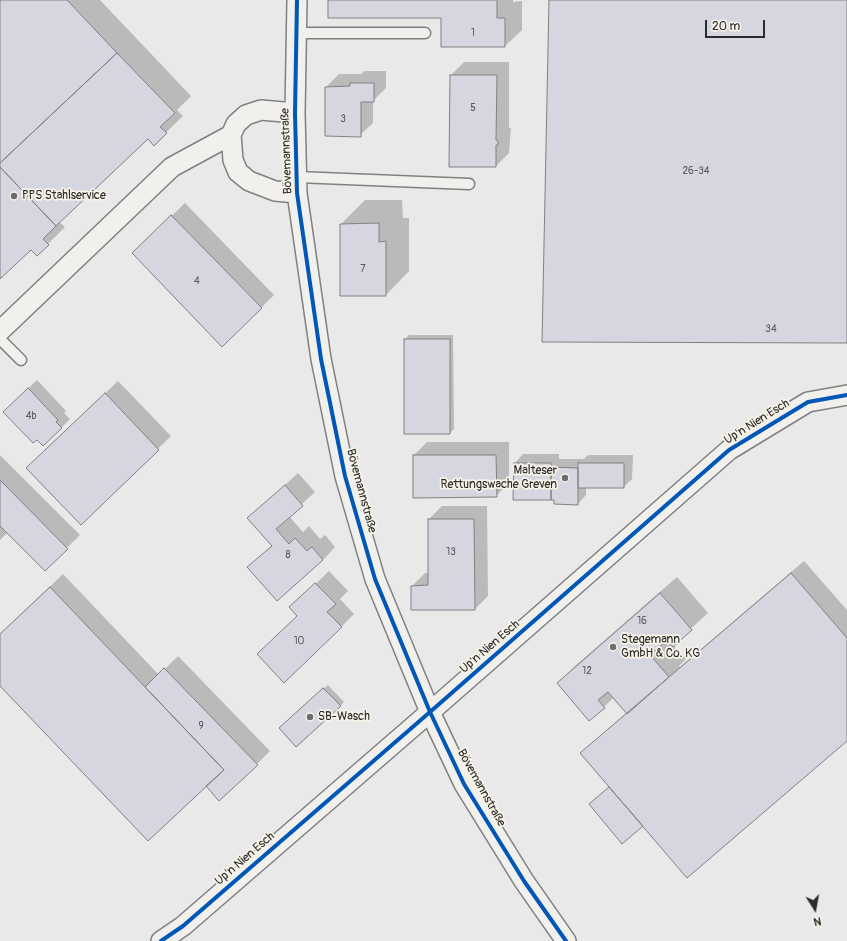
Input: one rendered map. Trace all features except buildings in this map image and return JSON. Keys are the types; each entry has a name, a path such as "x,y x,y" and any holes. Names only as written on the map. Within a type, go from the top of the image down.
{"street":[{"name":"Bövemannstraße","path":"297,0 295,113 297,185 321,360 345,476 375,579 430,712 464,784 524,881 566,941"},
{"name":"Bövemannstraße","path":"295,113 261,110 246,115 236,124 231,135 233,160 238,172 248,181 275,191 297,185"},
{"name":"Bövemannstraße","path":"0,331 172,167 231,135"},
{"name":"Up'n Nien Esch","path":"161,941 183,926 729,450 808,402 847,395"}],"lane":[{"path":"296,33 425,33"},
{"path":"297,185 469,184"},
{"path":"0,339 21,360"}],"cycle path":[{"path":"297,0 295,113 297,193 321,359 345,476 375,579 430,712 464,784 524,881 566,941"},
{"path":"161,941 183,926 729,450 808,402 847,395"}],"place":[{"name":"PPS Stahlservice","path":"14,196"},
{"name":"Malteser Rettungswache Greven","path":"565,478"},
{"name":"Stegemann GmbH & Co. KG","path":"613,647"},
{"name":"SB-Wasch","path":"310,717"}]}
